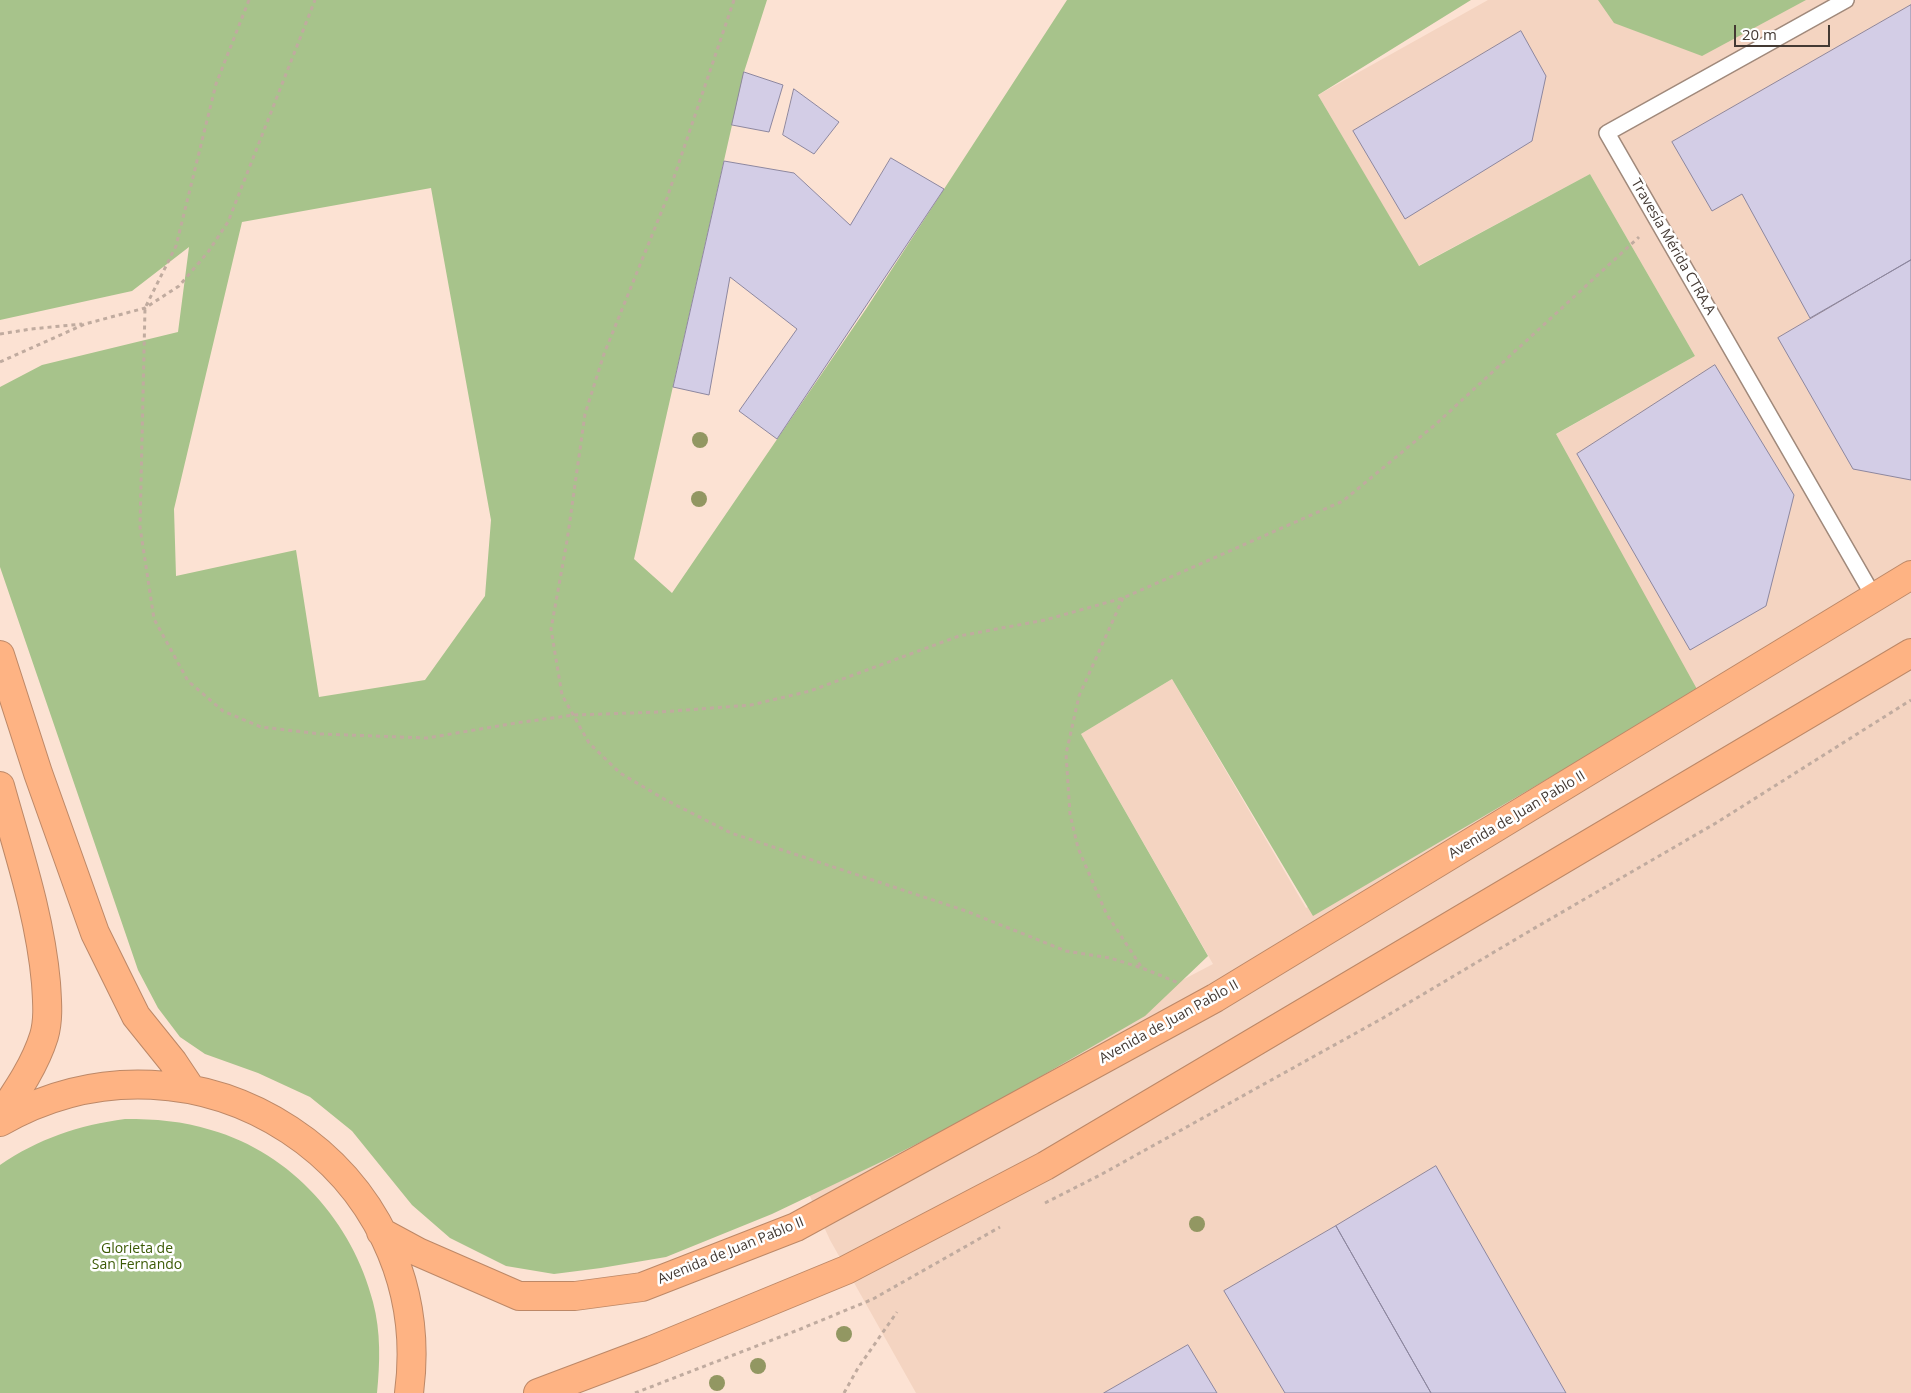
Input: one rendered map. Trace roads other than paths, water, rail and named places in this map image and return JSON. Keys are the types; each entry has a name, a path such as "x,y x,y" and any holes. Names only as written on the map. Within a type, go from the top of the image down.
{"highway":[{"name":"Avenida de Juan Pablo II","path":"381,1232 418,1252 519,1296 575,1296 642,1287 796,1227 1215,998 1911,575"},
{"path":"538,1393 652,1350 846,1270 1045,1166 1911,652"},
{"path":"0,655 38,774 95,934 136,1016 173,1062 191,1089"},
{"path":"0,786 38,920 48,1003 44,1035 22,1085 0,1116"},
{"path":"0,1122 35,1105 80,1090 119,1084 158,1084 191,1089 246,1106 297,1134 320,1152 350,1184 367,1207 381,1232 398,1272 408,1314 412,1357 409,1393"}],"lane":[{"name":"Travesía Mérida CTRA.A","path":"1846,0 1607,133 1874,597"}],"park label":[{"name":"Glorieta de San Fernando","path":"137,1258"}]}
